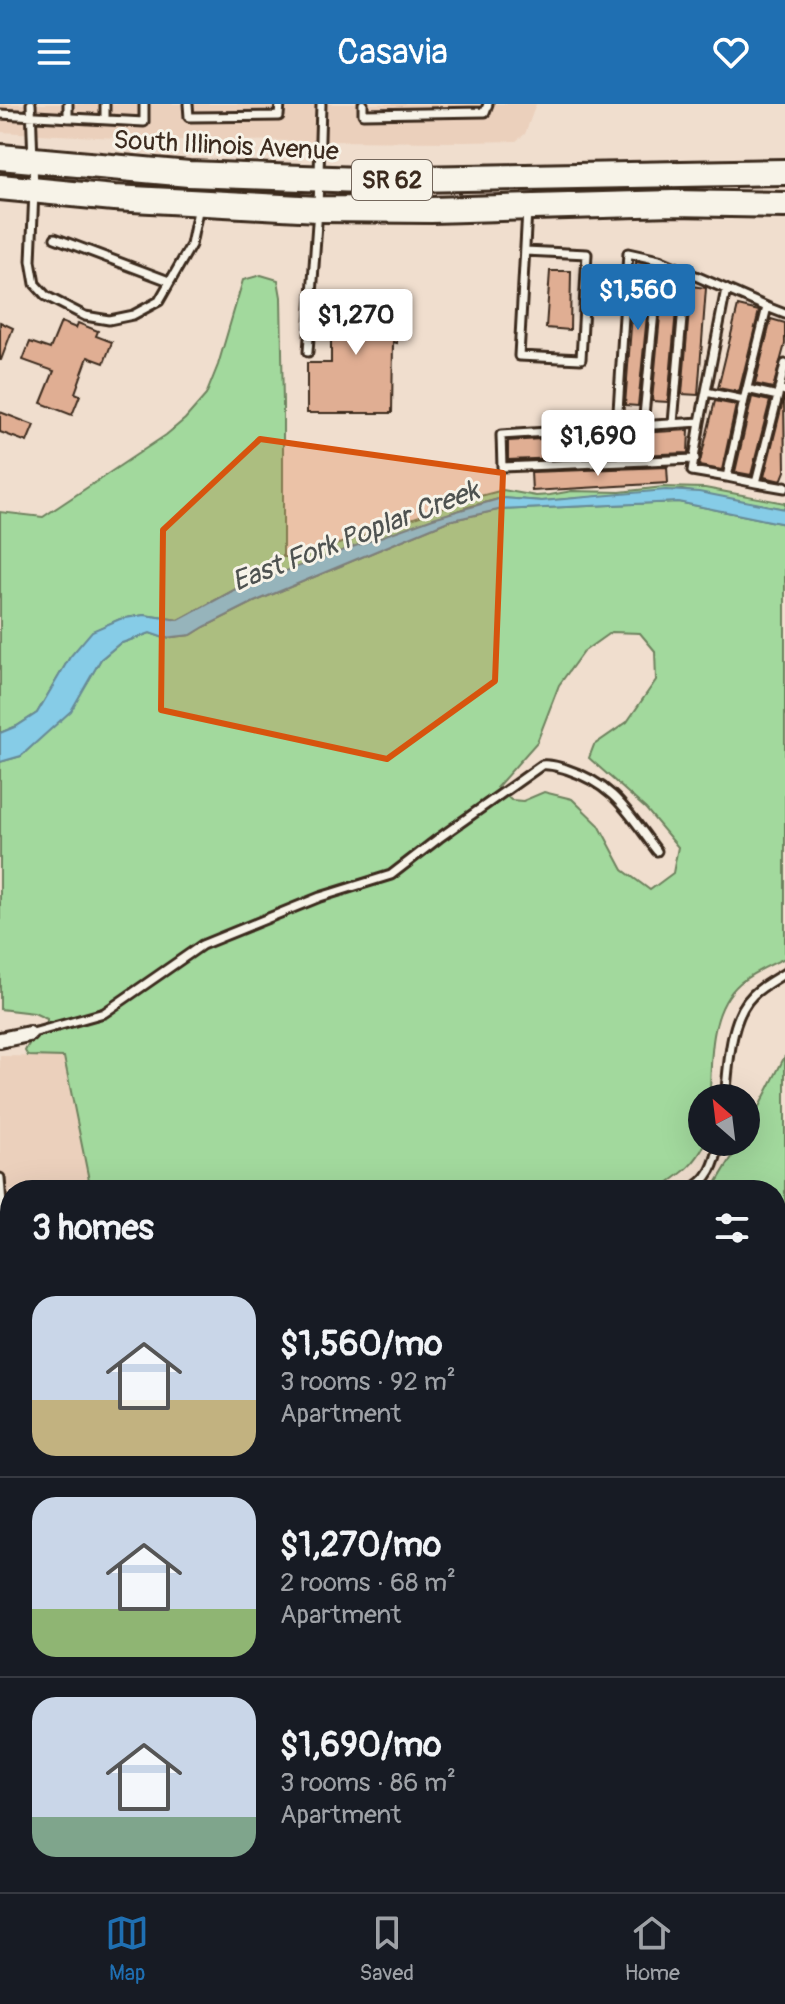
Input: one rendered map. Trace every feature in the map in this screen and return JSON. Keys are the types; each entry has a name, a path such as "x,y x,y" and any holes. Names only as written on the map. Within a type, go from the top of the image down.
{"highway":[{"name":"South Illinois Avenue","path":"0,157 189,174 361,180 785,172"},
{"path":"0,187 199,204 318,209 527,208 673,203 785,205"}],"street":[{"path":"0,1040 29,1034"}],"lane":[{"path":"31,104 34,191 31,261 35,284 46,296 85,316 109,320 133,315 159,301 191,245 199,204"},
{"path":"68,104 68,118"},
{"path":"105,104 105,120"},
{"path":"0,114 144,122 144,104"},
{"path":"188,104 189,117 279,116 280,104"},
{"path":"308,352 318,209 321,104"},
{"path":"363,104 363,114 440,108 485,112 488,104"},
{"path":"404,104 404,113"},
{"path":"525,251 587,254 581,359 519,356 527,208"},
{"path":"55,238 169,281"},
{"path":"617,427 628,253 659,260 785,314"},
{"path":"643,426 659,260"},
{"path":"673,423 686,272"},
{"path":"726,289 692,471 785,486"},
{"path":"727,477 767,307"},
{"path":"756,483 781,392 785,364"},
{"path":"747,389 781,392"},
{"path":"706,392 744,400"},
{"path":"695,459 502,467 501,435 700,422"},
{"path":"29,1034 104,1013 202,945 320,897 391,875 542,765 549,764 587,777 610,791 657,851"},
{"path":"727,1084 732,1040 741,1013 751,997 785,973"},
{"path":"702,1180 715,1166 717,1156"}],"highlighted area":[{"path":"260,439 503,473 495,681 387,759 161,710 163,530"}],"shaded area":[{"path":"0,104 536,104 525,134 516,141 464,142 156,140 0,132"},
{"path":"0,1056 64,1057 89,1180 0,1180"}],"green space":[{"path":"261,275 278,280 281,297 283,557 301,557 503,490 536,496 572,491 705,488 785,503 785,509 682,490 542,501 502,498 468,507 236,589 179,620 144,615 120,619 93,631 70,657 37,713 0,733 0,512 43,517 185,419 206,395 243,280"},
{"path":"678,502 785,524 785,958 740,983 722,1007 714,1036 710,1084 688,1084 688,1156 698,1156 672,1180 89,1180 64,1057 28,1056 25,1051 34,1039 47,1033 47,1019 34,1013 0,1009 0,762 21,756 43,735 87,683 101,659 119,644 150,633 164,638 191,635 254,602 448,521 498,510","holes":["611,632 640,633 655,651 656,680 627,722 594,745 589,758 646,809 678,847 673,873 650,890 623,870 599,825 572,799 544,792 523,801 511,800 497,787 537,742 559,685 583,652"]},
{"path":"785,1056 785,1180 718,1180 733,1156 760,1156 760,1105"}],"water":[{"name":"East Fork Poplar Creek","path":"666,490 699,492 785,509 785,524 678,502 498,510 448,521 254,602 191,635 164,638 150,633 119,644 101,659 71,711 21,756 0,762 0,733 37,713 70,657 92,631 120,619 144,615 179,620 236,589 433,518 502,498 542,501"}],"building":[{"path":"636,262 652,265 638,406 625,405"},
{"path":"550,271 571,271 570,330 546,328"},
{"path":"664,274 679,276 668,402 652,401"},
{"path":"691,286 706,288 698,395 682,394"},
{"path":"328,294 397,294 392,413 307,413 307,363 331,363"},
{"path":"738,306 759,311 739,392 718,388"},
{"path":"771,319 785,323 785,344 773,388 755,384"},
{"path":"0,322 13,328 1,360 0,360"},
{"path":"61,322 76,328 78,323 98,331 96,336 112,342 104,363 88,357 75,393 80,395 72,415 41,403 54,371 23,360 30,342 50,349"},
{"path":"752,397 770,401 751,475 735,472"},
{"path":"784,397 785,471 781,481 764,477"},
{"path":"715,401 736,405 722,470 699,466"},
{"path":"0,412 34,425 27,442 0,432"},
{"path":"689,430 688,453 508,460 508,441"},
{"path":"667,467 668,483 532,491 531,472"}]}
